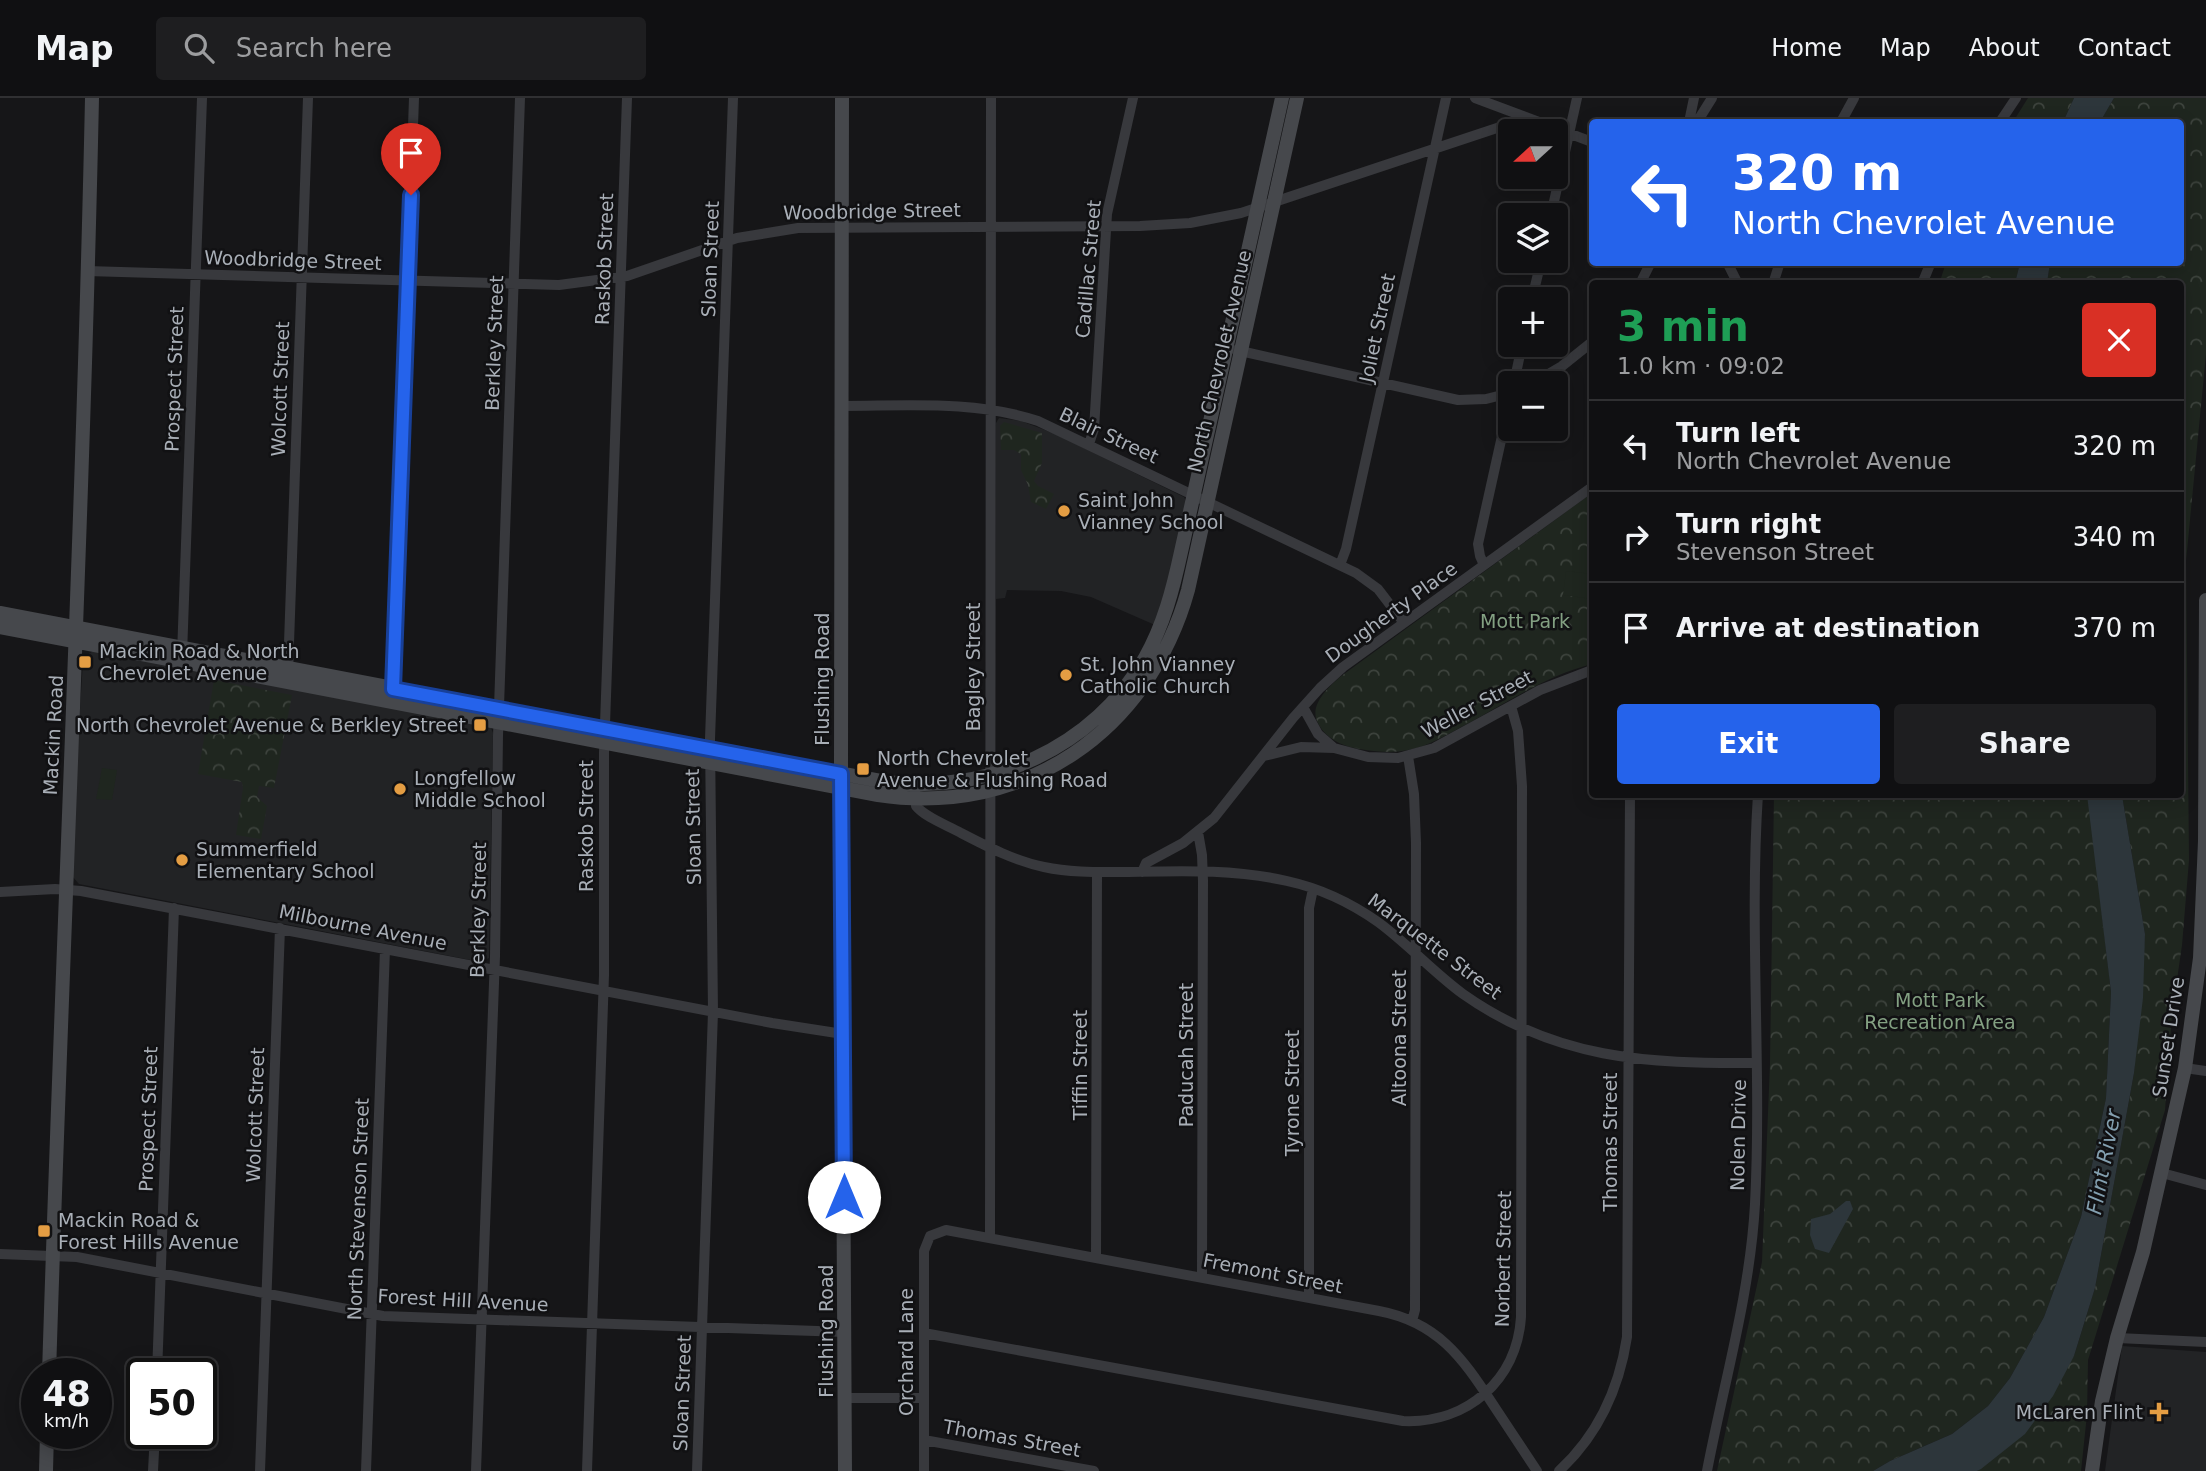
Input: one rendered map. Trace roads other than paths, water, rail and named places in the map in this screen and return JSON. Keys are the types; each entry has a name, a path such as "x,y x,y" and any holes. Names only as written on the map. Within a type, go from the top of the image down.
{"street":[{"name":"Mackin Road","path":"50,1358 92,98"},
{"name":"Prospect Street","path":"182,655 202,98"},
{"name":"Wolcott Street","path":"288,675 308,98"},
{"path":"393,695 414,98"},
{"name":"Berkley Street","path":"476,1471 520,98"},
{"name":"Raskob Street","path":"587,1471 604,991 605,736 627,98"},
{"name":"Sloan Street","path":"697,1471 713,1012 710,756 733,98"},
{"name":"Flushing Road","path":"842,98 845,1471"},
{"name":"Bagley Street","path":"990,1237 991,98"},
{"name":"Cadillac Street","path":"1089,444 1094,419 1108,205 1133,98"},
{"name":"North Chevrolet Avenue","path":"0,613 76,634 842,781 915,792 950,783 991,783 1073,736 1144,672 1167,609 1200,498 1233,350 1257,208 1282,98"},
{"name":"North Chevrolet Avenue","path":"1233,350 1274,203 1297,98"},
{"name":"Joliet Street","path":"1340,565 1346,549 1447,98"},
{"path":"1475,98 1589,141"},
{"path":"1554,203 1577,98"},
{"path":"1690,119 1694,98"},
{"path":"1699,119 1712,98"},
{"path":"1843,119 1854,98"},
{"path":"2002,119 2016,98"},
{"name":"Woodbridge Street","path":"87,271 574,285 620,277 661,266 728,241 780,230 842,226 1180,224 1222,218 1274,203 1509,124 1519,115"},
{"path":"1553,371 1589,344"},
{"path":"1233,350 1463,400 1498,396"},
{"name":"Blair Street","path":"842,406 991,409 1038,421 1340,565 1372,584 1404,623"},
{"path":"1484,565 1478,544 1501,441"},
{"name":"Dougherty Place","path":"1142,872 1146,863 1198,832 1223,808 1303,708 1343,667 1589,489"},
{"name":"Sunset Drive","path":"2092,1471 2102,1401 2117,1338 2143,1252 2185,1068 2203,959 2206,600"},
{"name":"North Chevrolet Avenue","path":"0,627 76,634"},
{"name":"Weller Street","path":"1264,756 1301,747 1334,748 1374,758 1408,756 1443,744 1558,682 1589,671"},
{"name":"Norbert Street","path":"924,1333 1398,1420 1425,1421 1443,1418 1486,1394 1498,1381 1511,1359 1521,1322 1522,777 1518,731 1511,706"},
{"path":"1303,708 1318,734 1334,748"},
{"name":"Altoona Street","path":"1408,756 1416,824 1416,1296 1412,1321"},
{"name":"Marquette Street","path":"915,792 921,811 991,848 1043,867 1097,872 1232,872 1260,875 1313,889 1345,902 1370,917 1464,994 1522,1027 1576,1048 1628,1059 1679,1063 1756,1063"},
{"name":"Thomas Street","path":"1559,1471 1584,1444 1602,1417 1616,1384 1624,1354 1628,1306 1630,798"},
{"name":"Nolen Drive","path":"1707,1471 1740,1323 1752,1242 1755,1179 1758,798"},
{"name":"Paducah Street","path":"1198,832 1203,872 1202,1277"},
{"name":"Tiffin Street","path":"1096,1257 1097,872"},
{"name":"Milbourne Avenue","path":"0,892 65,889 713,1012 843,1034"},
{"name":"Tyrone Street","path":"1309,1298 1310,908 1313,889"},
{"name":"Prospect Street","path":"157,1358 174,908"},
{"name":"Wolcott Street","path":"260,1471 280,929"},
{"name":"North Stevenson Street","path":"366,1471 385,949"},
{"path":"2185,1068 2206,1070"},
{"path":"2162,1173 2206,1185"},
{"name":"Fremont Street","path":"932,1234 946,1230 990,1237 1384,1312 1412,1321 1437,1336 1454,1351 1537,1471"},
{"name":"Orchard Lane","path":"924,1471 924,1251 932,1234"},
{"name":"Forest Hill Avenue","path":"0,1254 77,1258 389,1317 845,1332"},
{"path":"2117,1338 2206,1342"},
{"path":"845,1398 924,1398"},
{"name":"Thomas Street","path":"924,1440 1049,1467 1094,1471"},
{"path":"46,1471 47,1449"},
{"path":"153,1471 154,1449"}],"water":[{"path":"2074,98 2114,98 2102,119 2064,119"},
{"path":"2019,266 2050,266 2047,280 2016,280"},
{"name":"Flint River","path":"2087,798 2122,798 2145,934 2143,998 2134,1073 2095,1288 2074,1356 2053,1396 2025,1434 1981,1469 1873,1471 1952,1434 1988,1406 2010,1378 2044,1317 2081,1217 2106,1098 2111,992"},
{"path":"1846,1201 1850,1201 1853,1209 1829,1253 1815,1249 1810,1235 1811,1219 1830,1214"}],"place":[{"name":"Saint John Vianney School","path":"1064,511"},
{"name":"Mackin Road & North Chevrolet Avenue","path":"85,662"},
{"name":"St. John Vianney Catholic Church","path":"1066,675"},
{"name":"North Chevrolet Avenue & Berkley Street","path":"480,725"},
{"name":"North Chevrolet Avenue & Flushing Road","path":"863,769"},
{"name":"Longfellow Middle School","path":"400,789"},
{"name":"Summerfield Elementary School","path":"182,860"},
{"name":"Mackin Road & Forest Hills Avenue","path":"44,1231"},
{"name":"McLaren Flint","path":"2159,1412"}],"park label":[{"name":"Mott Park","path":"1525,621"},
{"name":"Mott Park Recreation Area","path":"1940,1011"}]}
